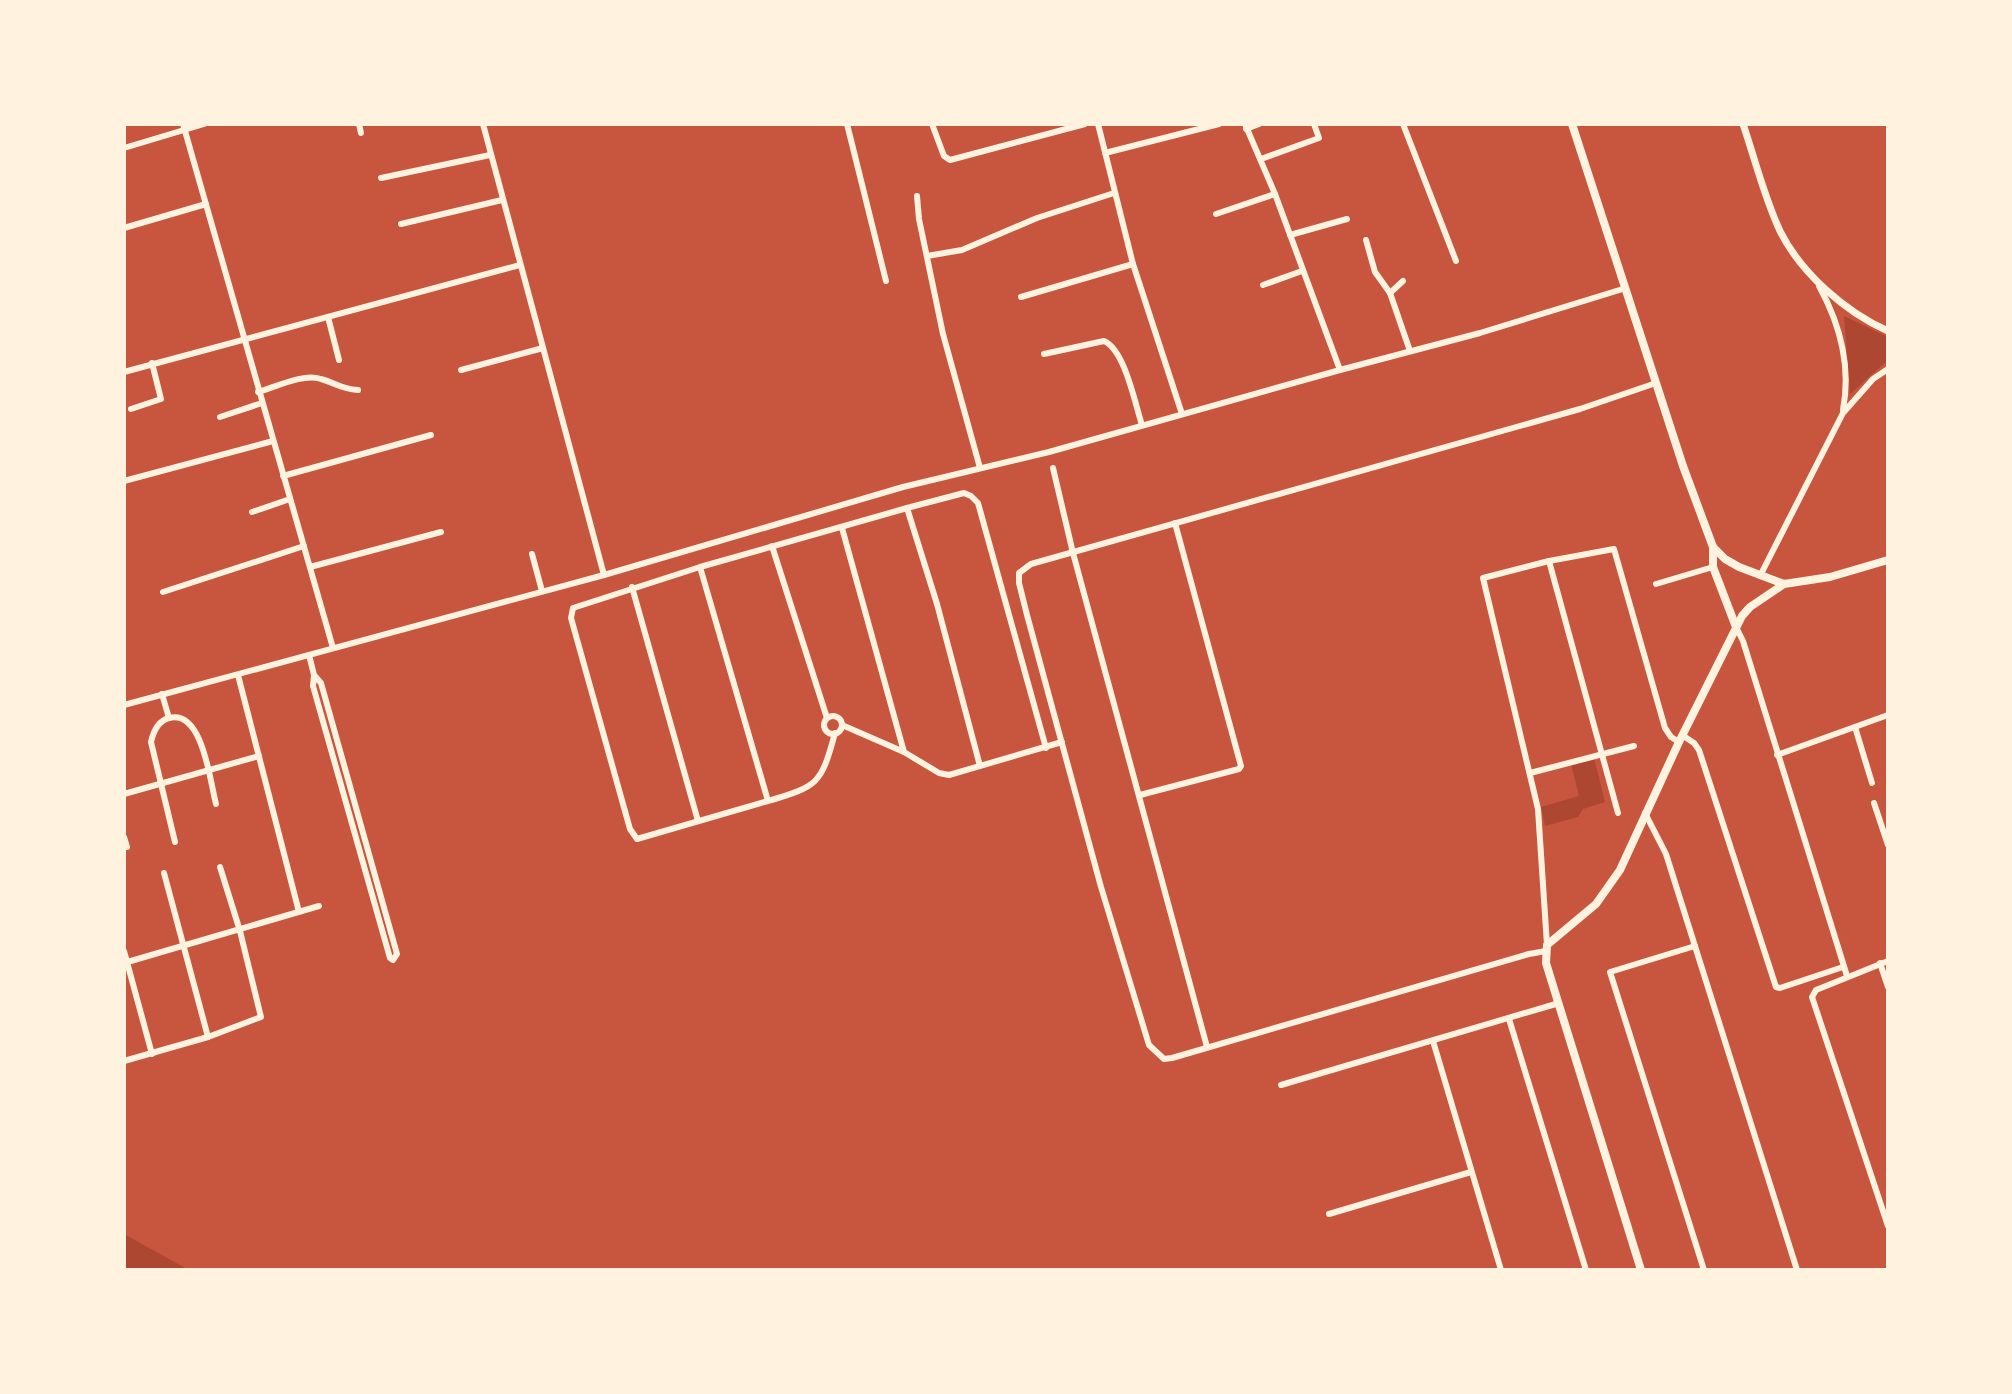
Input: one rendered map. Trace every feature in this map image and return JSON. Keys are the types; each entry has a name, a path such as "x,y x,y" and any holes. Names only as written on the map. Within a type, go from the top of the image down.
{"main road":[{"path":"1572,124 1683,466 1713,547 1713,567 1736,627"},
{"path":"1713,547 1725,559 1784,584"},
{"path":"1641,1270 1546,963 1546,948 1596,904 1620,870 1681,738 1736,627 1750,607 1784,584 1830,577 1888,560"}],"street":[{"path":"124,148 201,124"},
{"path":"359,124 361,133"},
{"path":"483,124 604,575"},
{"path":"847,124 886,281"},
{"path":"932,124 944,156 950,160 1085,124"},
{"path":"1098,124 1133,264 1182,414"},
{"path":"1105,153 1219,124"},
{"path":"1259,124 1246,126 1275,194 1340,370"},
{"path":"1261,159 1319,138 1314,124"},
{"path":"1403,124 1456,261"},
{"path":"1743,124 1779,230 1792,252 1816,279 1868,322 1886,327"},
{"path":"184,127 333,648"},
{"path":"381,178 490,155"},
{"path":"927,256 962,250 1037,218 1114,193"},
{"path":"1216,214 1275,194"},
{"path":"917,196 943,334 980,468"},
{"path":"401,224 502,200"},
{"path":"124,228 206,204"},
{"path":"1290,235 1347,219"},
{"path":"1366,240 1377,276 1390,293 1410,351"},
{"path":"1021,297 1133,264"},
{"path":"124,372 520,265"},
{"path":"1263,285 1302,271"},
{"path":"1816,279 1832,309 1842,345 1846,396 1843,413"},
{"path":"1390,293 1403,281"},
{"path":"124,705 604,575 903,487 1049,452 1494,330 1626,288"},
{"path":"328,317 339,360"},
{"path":"1044,354 1104,341 1112,345 1121,359 1142,425"},
{"path":"461,370 543,348"},
{"path":"131,409 161,399 152,363"},
{"path":"1760,576 1843,413 1873,379 1888,369"},
{"path":"258,392 310,378 323,379 341,389 358,390"},
{"path":"1656,383 1580,409 1025,566 1019,573 1019,583 1101,887 1149,1045 1164,1059 1395,995 1546,948 1538,809 1483,578 1611,548 1615,551 1665,728 1671,737 1681,738 1699,750 1776,987 1843,967"},
{"path":"220,417 262,403"},
{"path":"283,476 431,435"},
{"path":"124,481 273,441"},
{"path":"1053,468 1073,553 1207,1047"},
{"path":"842,725 835,733 816,783 806,789 637,839 632,834 571,611 575,605 632,587 964,493 978,503 1046,748"},
{"path":"252,512 290,499"},
{"path":"907,508 937,604 980,766"},
{"path":"1140,795 1241,766 1175,523"},
{"path":"842,528 904,752"},
{"path":"310,567 441,532"},
{"path":"163,592 304,546"},
{"path":"772,546 827,718 825,729 835,733"},
{"path":"532,554 542,591"},
{"path":"1549,561 1618,813"},
{"path":"700,567 768,801"},
{"path":"1656,584 1713,567"},
{"path":"632,587 698,821"},
{"path":"1736,627 1743,641 1847,976"},
{"path":"309,655 374,889 390,959 395,959 397,954 374,889"},
{"path":"238,675 299,912"},
{"path":"162,694 169,718"},
{"path":"1777,755 1888,715"},
{"path":"827,718 835,716 842,725 904,752 944,774 1062,742"},
{"path":"175,842 151,742 156,728 169,718 180,718 195,729 216,804"},
{"path":"1855,727 1872,783"},
{"path":"1530,773 1634,746"},
{"path":"124,794 259,756"},
{"path":"1874,803 1888,845"},
{"path":"1645,813 1666,854 1797,1270"},
{"path":"124,837 127,847"},
{"path":"124,1061 208,1037 261,1017 240,931 220,867"},
{"path":"164,873 208,1037"},
{"path":"126,963 319,906"},
{"path":"1695,946 1610,972 1704,1270"},
{"path":"124,951 152,1054"},
{"path":"1888,987 1884,962 1816,990 1812,997 1888,1226"},
{"path":"1281,1085 1559,1003"},
{"path":"1509,1019 1586,1270"},
{"path":"1433,1041 1501,1270"},
{"path":"1329,1214 1471,1172"}],"shaded area":[{"path":"1844,316 1888,337 1888,360 1850,394"},
{"path":"1594,758 1605,802 1583,809 1578,817 1545,826 1541,807 1579,796 1571,764"},
{"path":"124,1234 189,1270 124,1270"}]}
